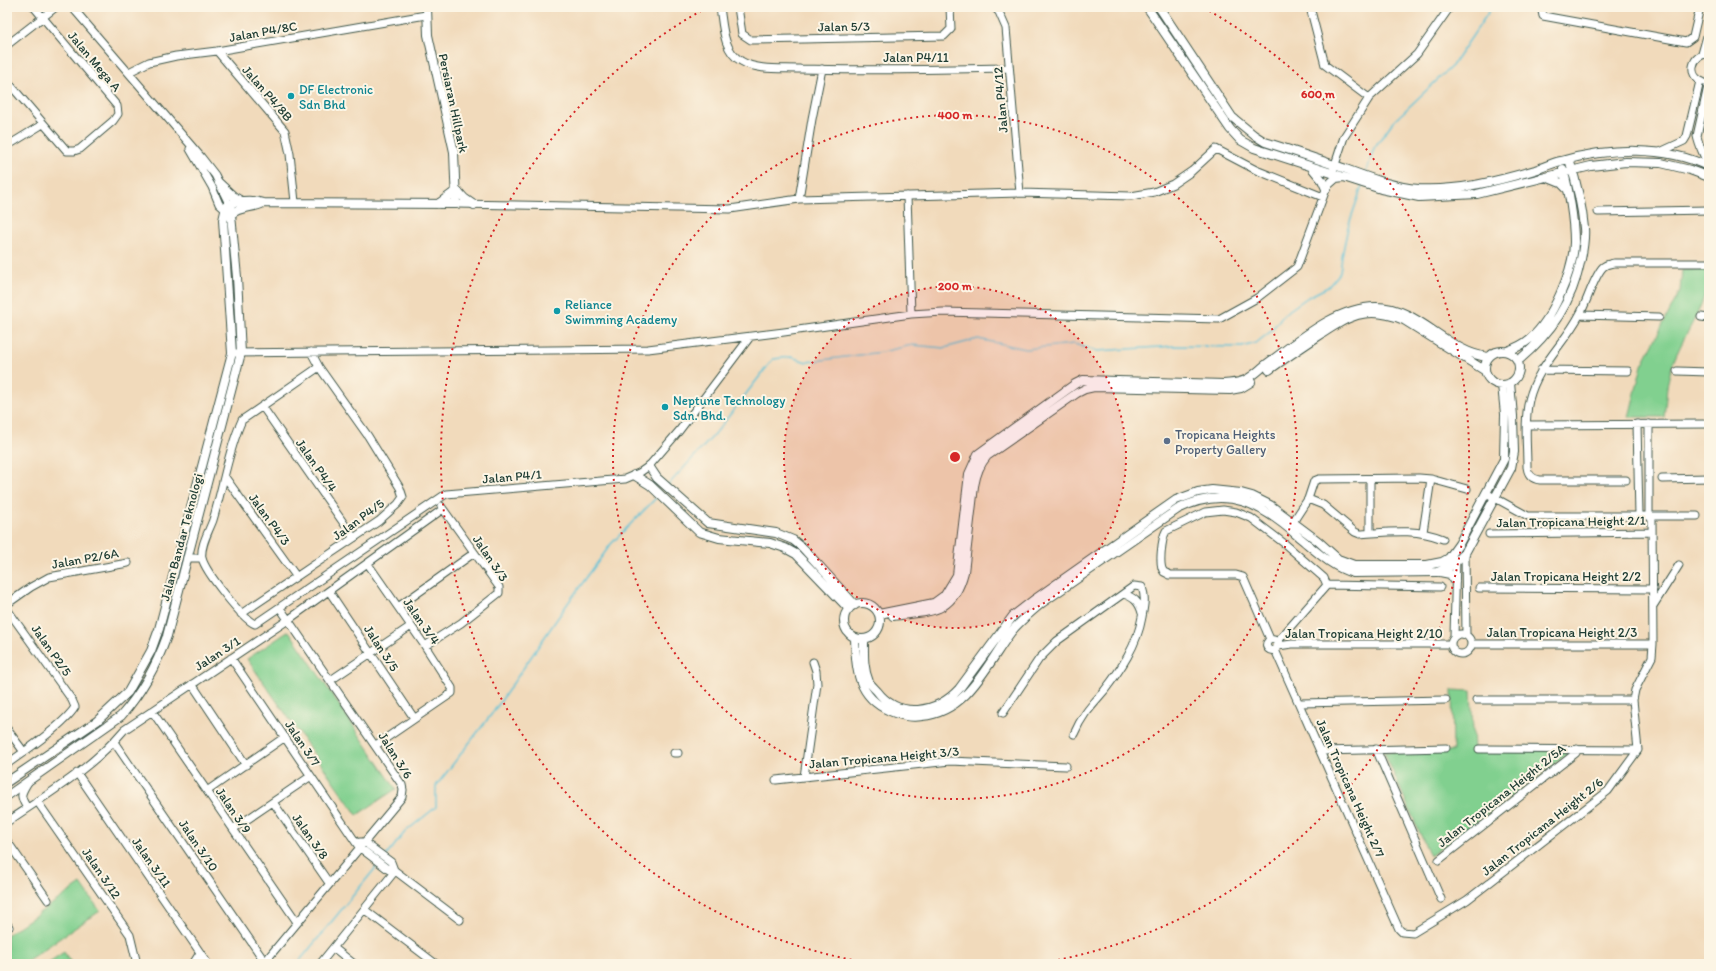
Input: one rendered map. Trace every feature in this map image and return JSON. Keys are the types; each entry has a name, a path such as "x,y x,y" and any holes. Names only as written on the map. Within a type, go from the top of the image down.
{"street":[{"name":"Jalan Mega A","path":"34,7 117,106 118,114 113,121 80,149 74,151 68,150 43,124"},
{"path":"7,45 56,7"},
{"path":"72,7 183,137"},
{"name":"Jalan P4/11","path":"720,7 726,43 732,54 741,62 755,67 822,69 1009,68"},
{"name":"Jalan 5/3","path":"738,7 742,34 751,40 944,36 951,29 950,7"},
{"name":"Jalan P4/12","path":"994,7 999,12 1006,28 1020,193"},
{"path":"1147,7 1230,129 1240,140 1254,148 1332,174 1347,174"},
{"path":"1159,7 1232,117 1244,128 1265,142 1335,165 1347,174 1382,186 1419,197 1470,195 1499,190 1591,166 1626,162 1661,163 1690,170 1709,177"},
{"path":"1310,7 1325,65 1369,98"},
{"path":"232,352 648,348 911,314 942,312 1219,319 1257,298 1297,267 1312,230 1344,137 1369,98 1417,54 1450,7"},
{"path":"1545,7 1542,11 1543,16 1686,42 1693,37 1700,7"},
{"name":"Jalan P4/8C","path":"129,72 149,62 176,56 217,51 427,11"},
{"name":"Persiaran Hillpark","path":"427,11 428,35 454,152 456,204"},
{"path":"1708,167 1704,155 1698,145 1697,136 1709,82 1700,81 1696,78 1692,69 1695,60 1706,54 1709,29"},
{"name":"Jalan P4/8B","path":"217,51 285,131 290,154 295,202"},
{"path":"799,199 822,69"},
{"path":"7,81 43,124 7,146"},
{"path":"1660,152 1684,141 1687,136 1700,81"},
{"name":"Jalan Bandar Teknologi","path":"7,796 121,716 136,699 148,681 167,636 241,352 237,277 229,210 215,176 201,157 183,137"},
{"name":"Jalan Bandar Teknologi","path":"183,137 212,187 219,204 229,210"},
{"path":"229,210 243,202 252,201 263,203 295,202 730,208 799,199 1020,193 1130,196 1154,192 1172,184 1192,171 1216,149 1256,170 1325,190"},
{"path":"1382,186 1418,189 1452,188 1498,180 1560,161 1595,153 1632,151 1660,152 1692,158 1708,167"},
{"path":"1518,361 1538,344 1562,312 1572,291 1578,271 1583,247 1584,229 1573,170 1569,159"},
{"path":"1507,351 1521,345 1532,337 1554,307 1569,272 1574,242 1567,189 1560,161"},
{"path":"1311,166 1322,180 1325,190"},
{"path":"1576,190 1582,174 1591,166"},
{"path":"1325,190 1336,178 1347,174"},
{"path":"1546,177 1561,183 1567,189"},
{"path":"219,184 243,202"},
{"path":"438,204 456,189 464,198 474,205"},
{"path":"907,196 911,314"},
{"path":"229,210 255,207 263,203"},
{"name":"Jalan Bandar Teknologi","path":"7,782 97,720 128,692 151,652 159,628 232,352 223,220 229,210"},
{"path":"1598,212 1709,210"},
{"path":"1626,480 1535,479 1529,475 1527,425 1529,401 1535,379 1580,315 1602,268 1609,264 1709,263"},
{"path":"880,616 934,603 945,595 957,575 969,474 978,454 1082,380 1224,384 1244,381 1334,318 1360,308 1390,309 1404,314 1420,322 1442,338 1460,348 1478,356 1488,357"},
{"path":"880,616 932,611 940,608 954,598 961,584 964,572 974,486 976,474 980,464 987,456 1077,393 1085,389 1094,387 1230,390 1241,388 1340,321 1367,313 1391,315 1404,320 1484,370"},
{"path":"1580,315 1659,317"},
{"path":"1701,318 1709,318"},
{"name":"Jalan P4/1","path":"241,614 255,624 438,501 446,494 625,479 634,475 649,466 679,431 750,336"},
{"path":"1500,350 1512,353 1518,361 1518,374 1506,384 1494,384 1487,378 1484,370 1488,357 1493,352 1500,350"},
{"name":"Jalan P4/5","path":"241,614 379,521 398,504 403,497 400,488 368,436 319,367 311,352"},
{"path":"241,614 216,581 204,561 203,547 225,477 236,434 242,420 319,367"},
{"path":"1540,370 1628,371"},
{"path":"1677,371 1709,372"},
{"path":"864,639 864,664 870,682 882,698 904,710 924,710 940,704 950,698 959,689 1014,616 1035,599 1176,500 1198,492 1212,490 1241,493 1252,496 1270,505 1338,559 1354,565 1435,564 1449,558 1459,544 1504,459 1506,384"},
{"path":"1437,572 1445,570 1456,563 1464,553 1511,468 1514,452 1513,416 1506,384"},
{"name":"Jalan P4/4","path":"262,406 354,538"},
{"path":"1637,424 1639,515"},
{"path":"1479,749 1638,750 1633,700 1635,690 1652,657 1653,644 1652,520 1649,515 1649,424"},
{"path":"1527,425 1709,424"},
{"path":"649,466 657,478 708,523 776,533 793,540 803,548 852,607"},
{"path":"634,475 650,486 699,532 719,538 770,543 785,548 796,554 852,607"},
{"name":"Jalan P4/3","path":"225,477 296,576"},
{"path":"1293,522 1308,499 1314,481 1319,479 1418,478 1431,479 1468,489"},
{"path":"1662,479 1709,478"},
{"path":"1370,479 1370,533"},
{"path":"1423,532 1431,479"},
{"path":"1638,480 1649,481"},
{"path":"1486,493 1528,516 1697,516"},
{"path":"855,638 856,665 859,681 870,698 883,708 900,716 931,716 950,708 964,697 1012,631 1022,620 1042,604 1178,509 1206,498 1220,497 1239,499 1256,506 1271,514 1321,556 1340,569 1353,573 1437,572 1450,574 1456,581"},
{"path":"1308,499 1323,505 1355,532 1423,532 1443,539"},
{"name":"Jalan 3/3","path":"425,646 461,622 499,592 498,587 438,501"},
{"name":"Jalan 3/1","path":"7,822 77,773 114,742 124,730 288,620 443,509"},
{"name":"Jalan Tropicana Height 2/7","path":"1326,582 1285,544 1251,518 1236,512 1223,510 1205,512 1166,531 1162,538 1161,567 1164,572 1169,575 1243,576 1270,640 1267,647 1270,650 1277,646 1300,703 1399,929 1402,932 1408,933"},
{"name":"Jalan Tropicana Height 2/1","path":"1489,534 1652,532"},
{"path":"182,541 203,547"},
{"path":"1454,636 1460,634 1466,635 1470,639 1471,644 1467,652 1461,654 1455,652 1451,644 1454,636 1456,563 1459,544"},
{"path":"398,607 474,553"},
{"path":"1464,553 1466,635"},
{"path":"187,558 204,561"},
{"name":"Jalan P2/6A","path":"7,604 31,587 49,577 128,563"},
{"name":"Jalan 3/4","path":"368,564 425,646 452,688 452,693 414,718"},
{"path":"1653,606 1679,565"},
{"path":"1277,646 1286,632 1326,582 1440,587"},
{"path":"1003,713 1039,659 1057,641 1134,586 1142,587 1145,596 1139,633 1128,657 1088,708 1079,721 1074,734"},
{"name":"Jalan Tropicana Height 2/2","path":"1479,588 1653,588"},
{"name":"Jalan 3/5","path":"329,591 414,718"},
{"path":"1123,594 1135,599 1140,606 1142,614"},
{"path":"860,604 869,605 880,616 880,624 875,634 864,639 855,638 848,633 845,625 846,614 852,607 860,604"},
{"name":"Jalan 3/6","path":"264,963 402,797 403,790 402,785 376,745 280,608"},
{"name":"Jalan P2/5","path":"7,609 72,700 75,707 72,713 24,752"},
{"path":"331,680 411,626"},
{"path":"1286,632 1292,644"},
{"name":"Jalan Tropicana Height 2/10","path":"1277,646 1292,644 1451,644"},
{"name":"Jalan Tropicana Height 2/3","path":"1471,644 1653,644"},
{"name":"Jalan 3/7","path":"231,658 311,776 362,846 460,920"},
{"path":"804,777 817,684 816,671 813,662"},
{"path":"192,684 246,765"},
{"path":"1300,703 1446,700"},
{"path":"1476,700 1633,700"},
{"name":"Jalan 3/9","path":"152,711 297,922"},
{"path":"376,745 414,718"},
{"path":"7,729 24,752 7,764"},
{"path":"207,791 285,737"},
{"name":"Jalan 3/10","path":"114,742 264,963"},
{"path":"1322,751 1446,748"},
{"path":"1376,749 1441,899"},
{"name":"Jalan Tropicana Height 2/5A","path":"1439,860 1576,753 1577,749"},
{"name":"Jalan Tropicana Height 2/6","path":"1408,933 1413,932 1468,900 1608,791 1638,750"},
{"name":"Jalan Tropicana Height 3/3","path":"776,780 950,761 1066,766"},
{"path":"34,764 42,766 42,772"},
{"name":"Jalan 3/11","path":"77,773 208,964"},
{"path":"233,829 311,776"},
{"path":"27,808 21,795 28,781"},
{"name":"Jalan 3/12","path":"38,801 130,935 137,964"},
{"name":"Jalan 3/8","path":"273,802 329,883"},
{"path":"7,841 48,900"},
{"path":"320,964 366,910 392,868"},
{"path":"366,910 436,964"},
{"path":"334,948 354,964"},
{"path":"193,964 200,953"}],"green space":[{"path":"1709,269 1708,283 1704,296 1674,360 1670,373 1664,417 1629,417 1642,365 1680,291 1682,270"},
{"path":"289,631 396,789 357,815 247,659"},
{"path":"1452,690 1471,691 1474,749 1568,750 1569,753 1430,856 1384,752 1453,751"},
{"path":"81,884 100,911 22,964 7,964 7,935"},
{"path":"64,952 72,964 46,964"}],"waterway":[{"path":"1366,173 1374,148 1392,123 1452,66 1492,7"},
{"path":"668,485 715,434 773,359 791,357 807,362 882,352 912,345 944,348 978,339 1026,349 1074,344 1097,351 1175,346 1242,347 1256,343 1270,332 1284,314 1308,297 1328,287 1340,273 1348,227 1362,186"},
{"path":"386,856 405,832 436,807 436,786 494,711 568,603 611,544 657,497"},
{"path":"297,964 378,865"}],"place":[{"name":"DF Electronic Sdn Bhd","path":"291,96"},
{"name":"Reliance Swimming Academy","path":"557,311"},
{"name":"Neptune Technology Sdn. Bhd.","path":"665,407"},
{"name":"Tropicana Heights Property Gallery","path":"1167,441"}]}
